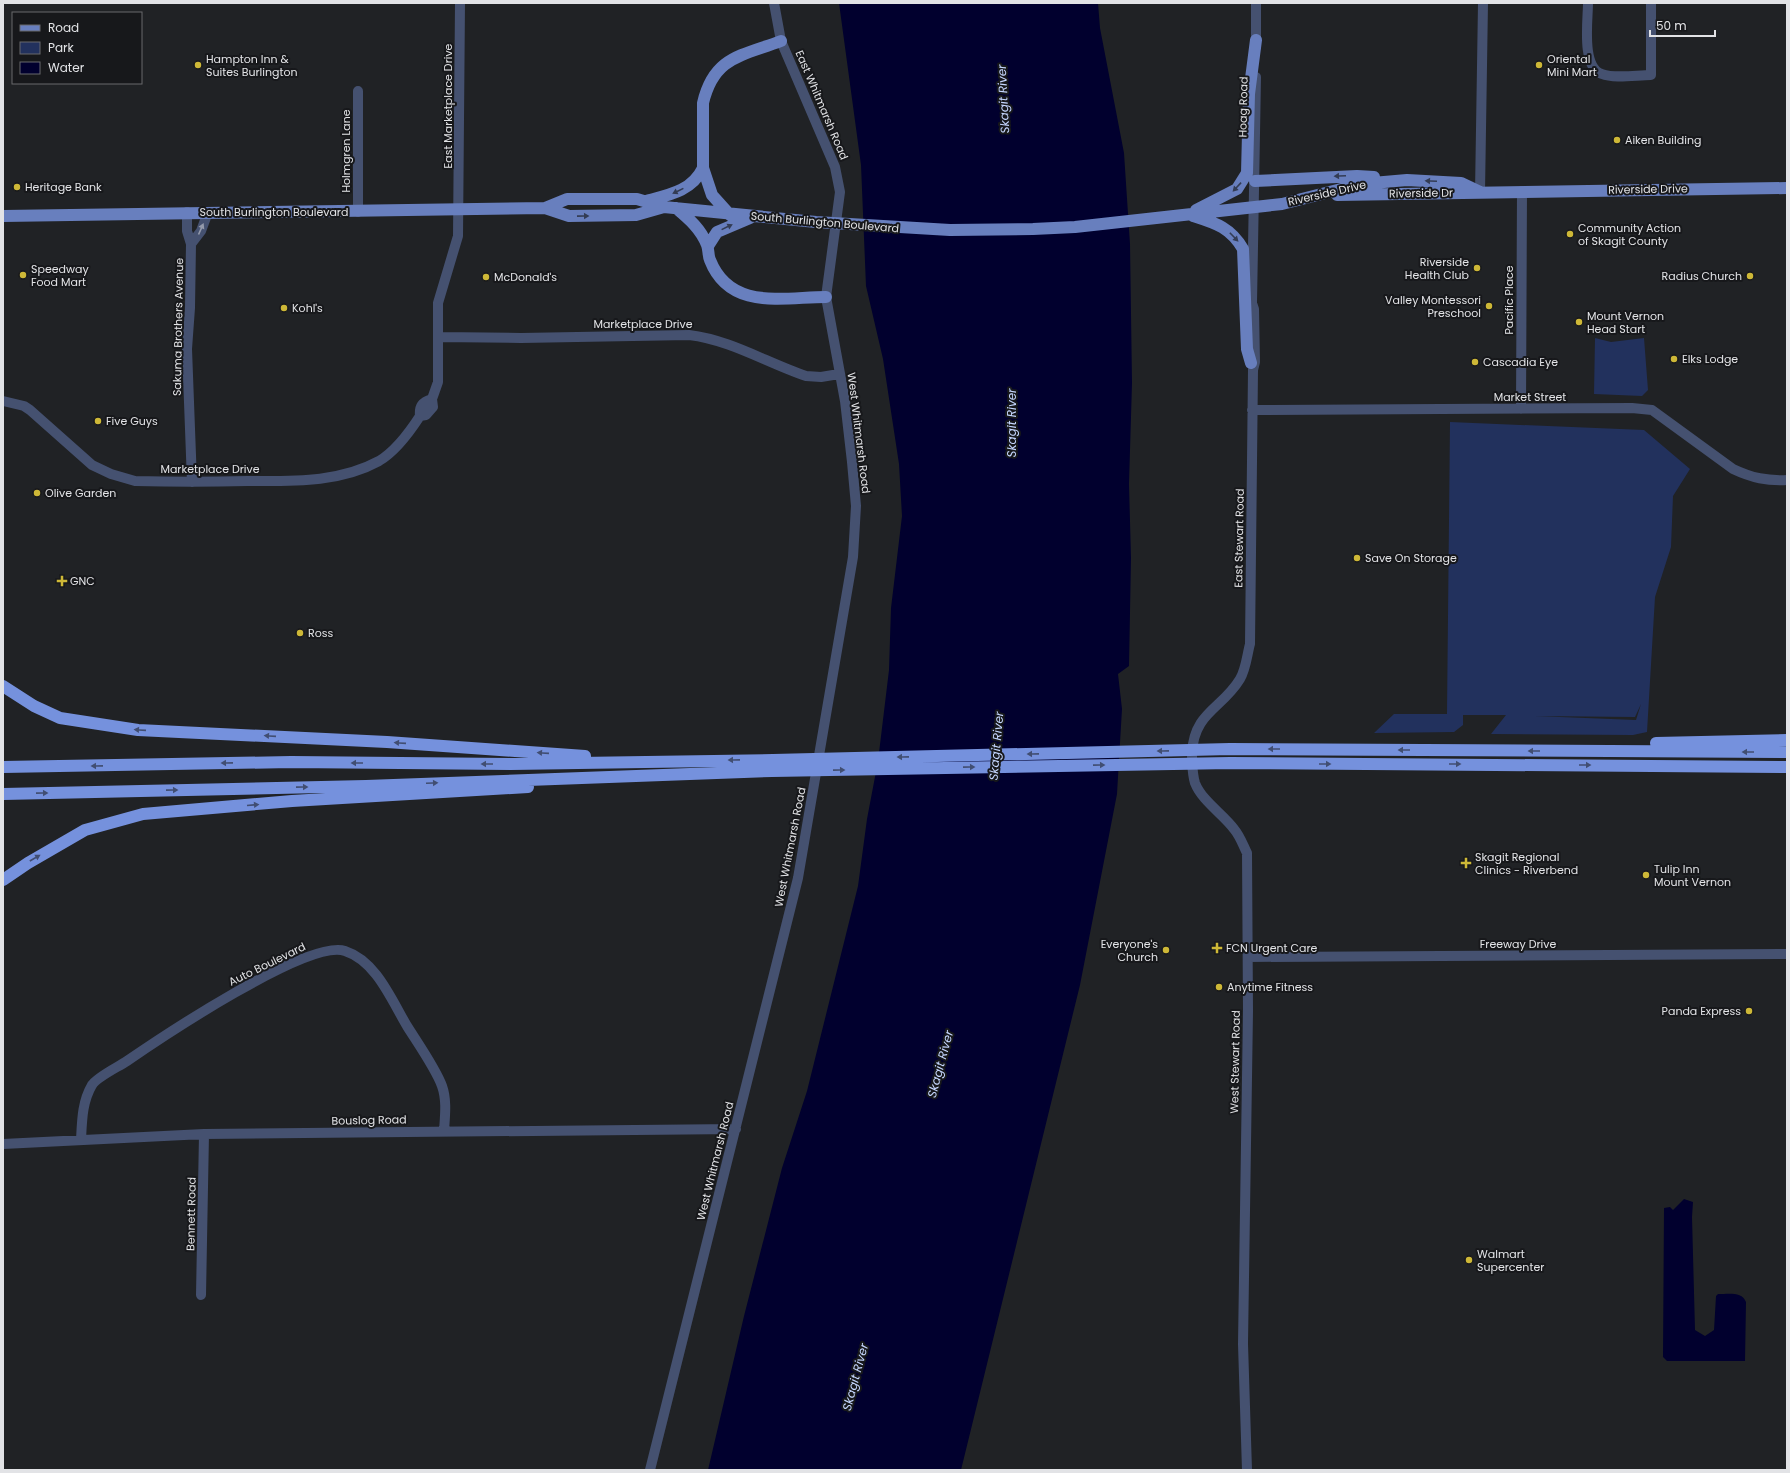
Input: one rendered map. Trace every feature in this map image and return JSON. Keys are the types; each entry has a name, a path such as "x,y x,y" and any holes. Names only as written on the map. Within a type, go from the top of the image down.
{"highway":[{"path":"3,686 34,706 60,718 138,730 388,742 560,754 638,762"},
{"path":"1563,751 1641,744 1787,740"},
{"path":"3,880 28,863 85,830 143,814 292,801 512,789 706,773 773,765 1230,749 1787,752"},
{"path":"3,768 291,762 511,764 638,762 773,765 1230,763 1787,766"},
{"path":"1716,766 1787,773"},
{"path":"3,794 366,786 706,773"}],"main road":[{"path":"1188,214 1237,189 1247,173 1249,94 1256,40"},
{"path":"730,215 712,195 704,168 703,103 714,75 722,66 742,54 782,41"},
{"path":"645,202 672,194 694,183 704,168"},
{"path":"1255,181 1357,176 1407,180"},
{"name":"Riverside Drive","path":"987,230 1075,227 1282,204 1361,184 1407,180 1461,183 1480,192 1787,188"},
{"name":"Riverside Dr","path":"1314,195 1480,192"},
{"name":"South Burlington Boulevard","path":"545,208 567,199 637,199 670,207 730,215 942,230 987,230"},
{"name":"South Burlington Boulevard","path":"3,216 187,212 358,212 459,208 545,208 569,216 591,216 636,215 670,207"},
{"path":"670,207 692,220 708,246 709,258 719,276 728,286 739,293 760,298 826,297"},
{"path":"1188,214 1219,224 1236,237 1243,249 1247,349 1252,366"},
{"path":"708,246 717,232 752,216"}],"street":[{"name":"East Marketplace Drive","path":"432,399 438,382 438,304 458,236 460,3"},
{"name":"East Whitmarsh Road","path":"774,3 782,41 835,167 840,192 838,217"},
{"name":"Hoag Road","path":"1254,210 1256,3"},
{"path":"1480,192 1484,3"},
{"path":"1588,3 1588,51 1590,63 1594,70 1609,76 1651,75 1651,3"},
{"name":"Holmgren Lane","path":"358,91 358,212"},
{"name":"Pacific Place","path":"1521,408 1522,191"},
{"name":"East Stewart Road","path":"1192,756 1193,739 1197,727 1207,714 1226,697 1240,678 1250,644 1252,366 1250,309 1252,303 1254,210"},
{"name":"Sakuma Brothers Avenue","path":"187,212 187,230 191,244 187,349 192,482"},
{"name":"Sakuma Brothers Avenue","path":"191,244 201,232 208,212"},
{"name":"West Whitmarsh Road","path":"650,1470 798,878 853,557 856,506 853,469 845,401 826,297 838,217"},
{"name":"Marketplace Drive","path":"438,337 521,338 689,334 723,342 806,376 820,377 840,374"},
{"name":"Marketplace Drive","path":"3,401 24,406 30,410 92,465 110,474 135,481 192,482 294,481 332,478 352,472 379,460 394,450 420,416 426,415 433,407 432,399"},
{"name":"Market Street","path":"1252,410 1521,408 1632,408 1652,410 1733,469 1747,476 1765,481 1787,480"},
{"name":"West Stewart Road","path":"1192,756 1196,784 1205,798 1236,831 1247,853 1248,957 1244,1364 1247,1470"},
{"name":"Auto Boulevard","path":"81,1140 83,1106 93,1084 148,1047 252,982 307,956 339,950 343,950 360,958 378,977 432,1068 442,1086 445,1104 444,1131"},
{"name":"Freeway Drive","path":"1248,957 1787,954"},
{"name":"Bouslog Road","path":"3,1144 204,1134 736,1129"},
{"name":"Bennett Road","path":"201,1295 204,1134"}],"green space":[{"path":"1595,338 1611,342 1644,338 1648,390 1642,396 1594,394"},
{"path":"1450,422 1644,430 1690,469 1673,496 1671,547 1655,597 1647,732 1633,735 1491,734 1506,715 1463,715 1463,725 1454,732 1374,733 1394,714 1447,714","holes":["1641,704 1636,720 1535,716 1635,717"]}],"water":[{"name":"Skagit River","path":"839,3 1098,3 1100,28 1124,153 1130,244 1132,383 1129,484 1131,558 1129,666 1118,674 1122,709 1117,794 1080,985 961,1470 708,1470 744,1316 782,1168 807,1091 858,886 867,819 878,761 889,670 891,608 902,516 899,464 883,359 866,286 861,165"},
{"path":"1684,1199 1693,1202 1692,1217 1695,1330 1705,1336 1714,1330 1716,1296 1718,1294 1734,1294 1741,1296 1746,1302 1745,1361 1667,1361 1663,1357 1664,1208 1670,1207 1673,1210"}],"place":[{"name":"Hampton Inn & Suites Burlington","path":"198,65"},
{"name":"Oriental Mini Mart","path":"1539,65"},
{"name":"Aiken Building","path":"1617,140"},
{"name":"Heritage Bank","path":"17,187"},
{"name":"Community Action of Skagit County","path":"1570,234"},
{"name":"Riverside Health Club","path":"1477,268"},
{"name":"Speedway Food Mart","path":"23,275"},
{"name":"Radius Church","path":"1750,276"},
{"name":"McDonald's","path":"486,277"},
{"name":"Valley Montessori Preschool","path":"1489,306"},
{"name":"Kohl's","path":"284,308"},
{"name":"Mount Vernon Head Start","path":"1579,322"},
{"name":"Elks Lodge","path":"1674,359"},
{"name":"Cascadia Eye","path":"1475,362"},
{"name":"Five Guys","path":"98,421"},
{"name":"Olive Garden","path":"37,493"},
{"name":"Save On Storage","path":"1357,558"},
{"name":"GNC","path":"62,581"},
{"name":"Ross","path":"300,633"},
{"name":"Skagit Regional Clinics - Riverbend","path":"1466,863"},
{"name":"Tulip Inn Mount Vernon","path":"1646,875"},
{"name":"FCN Urgent Care","path":"1217,948"},
{"name":"Everyone's Church","path":"1166,950"},
{"name":"Anytime Fitness","path":"1219,987"},
{"name":"Panda Express","path":"1749,1011"},
{"name":"Walmart Supercenter","path":"1469,1260"}]}
